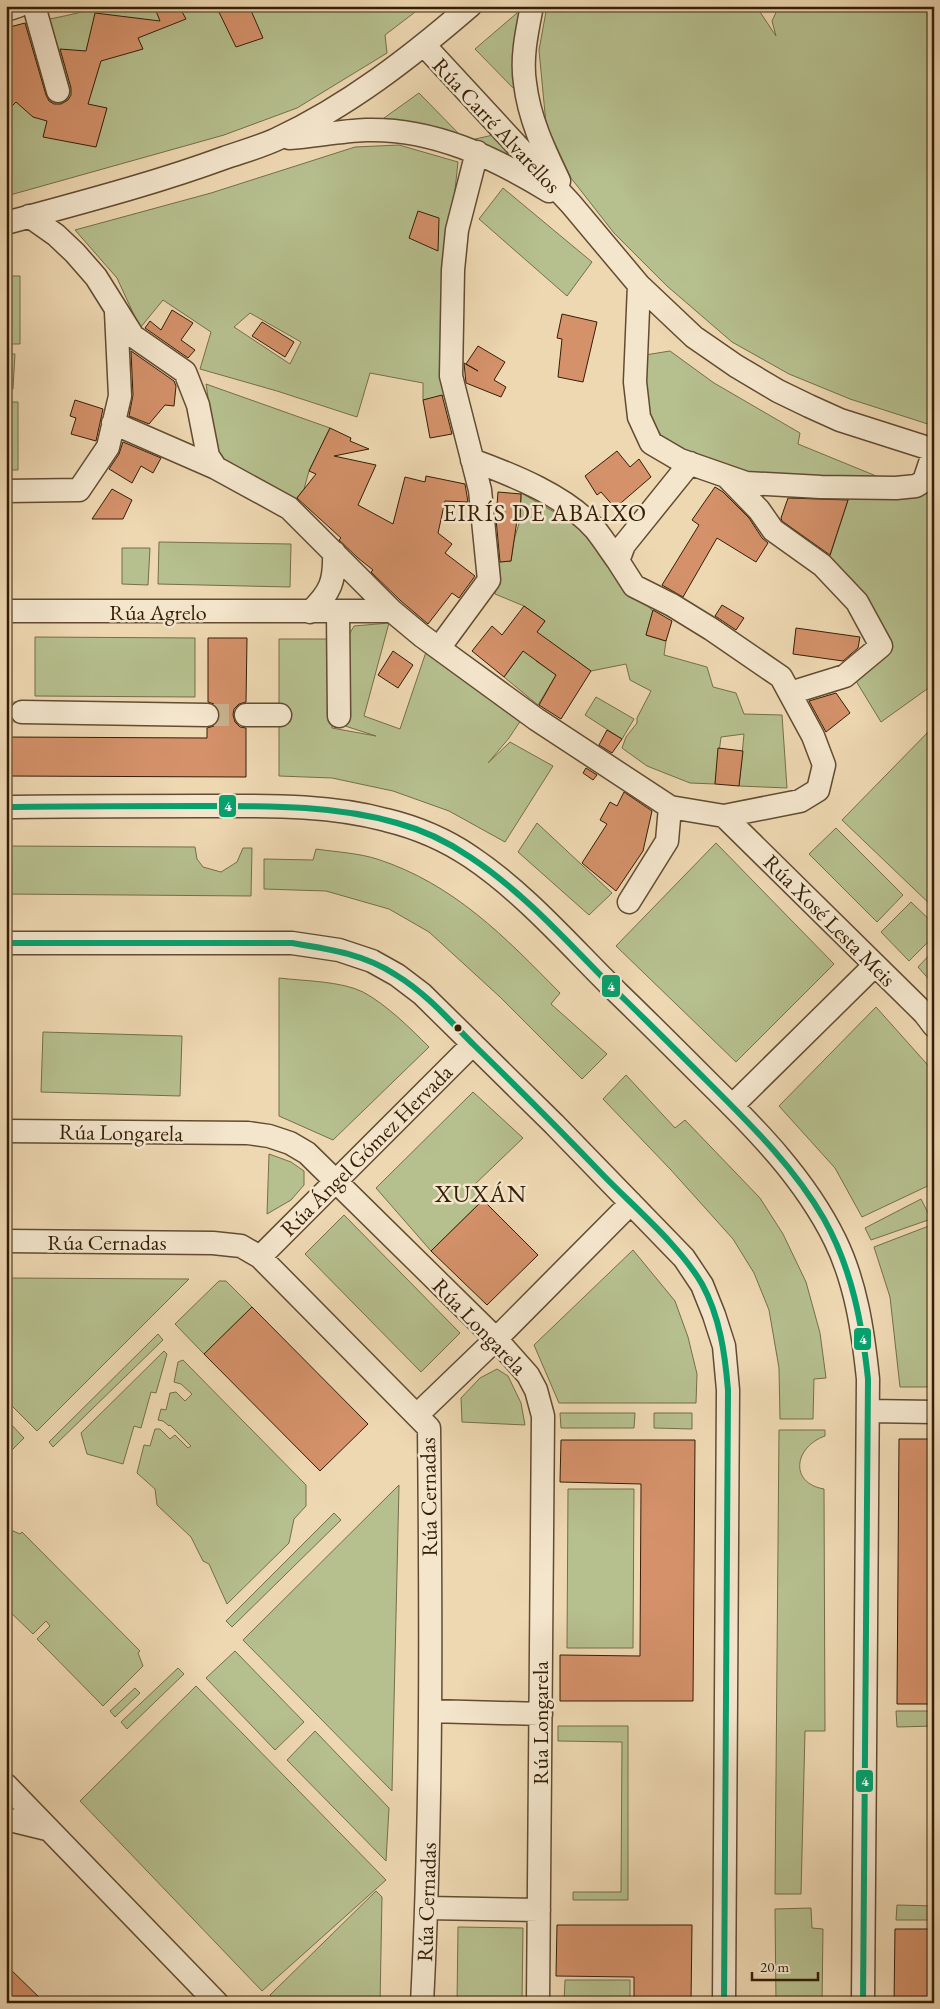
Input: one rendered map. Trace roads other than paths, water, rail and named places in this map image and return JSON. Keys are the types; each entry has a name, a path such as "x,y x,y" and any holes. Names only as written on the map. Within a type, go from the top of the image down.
{"street":[{"path":"6,10 18,6"},
{"path":"34,6 58,91"},
{"path":"6,223 174,175 276,140 316,119 355,94 424,45 470,6"},
{"path":"532,6 525,46 526,90 540,142 571,204"},
{"name":"Rúa Carré Alvarellos","path":"424,45 571,204 639,285 694,337 736,366 778,391 840,420 934,450"},
{"name":"Rúa Carré Alvarellos","path":"276,140 366,130 420,135 477,152 514,170 571,204"},
{"path":"439,648 489,580 480,490 451,376 453,270 457,230 477,152"},
{"path":"29,216 56,235 96,276 133,336 185,372 198,405 208,456 216,468"},
{"path":"639,285 635,382 640,417 651,443 680,460 746,483 896,488 916,486 924,481 934,450"},
{"path":"6,491 63,492 79,490 108,447 120,396 116,311"},
{"path":"113,423 216,468 289,508 392,611 439,648 536,719 670,807 724,816 800,801 818,790 824,765 813,736 781,677 672,605 634,586 595,529 573,510 534,486 472,460"},
{"path":"618,560 624,545 690,463"},
{"path":"726,476 759,510 774,530 822,565 857,602 881,646 845,676 790,693"},
{"path":"310,612 330,589 334,572 334,552"},
{"name":"Rúa Agrelo","path":"6,611 392,611"},
{"path":"338,612 338,716"},
{"path":"22,712 207,715"},
{"path":"246,715 280,715"},
{"path":"6,806 261,806 321,809 348,812 386,820 414,829 470,856 536,910 732,1106 793,1172 834,1239 849,1273 863,1328 868,1379 863,2003"},
{"path":"630,902 668,841 670,807"},
{"name":"Rúa Xosé Lesta Meis","path":"724,816 924,1013 934,1026"},
{"path":"6,943 292,943 339,950 372,961 397,975 422,994 684,1258 702,1285 714,1314 724,1346 728,1390 724,2003"},
{"path":"732,1106 875,966"},
{"name":"Rúa Ángel Gómez Hervada","path":"260,1257 473,1044"},
{"name":"Rúa Longarela","path":"6,1131 248,1133 264,1135 290,1143 307,1153 336,1181 496,1339 528,1375 536,1390 543,1416 538,2003"},
{"path":"417,1415 496,1339 631,1203"},
{"name":"Rúa Cernadas","path":"6,1241 213,1243 241,1246 260,1257 429,1428 430,1712 427,1908 422,2003"},
{"path":"869,1411 934,1412"},
{"path":"430,1712 541,1714"},
{"path":"6,1786 217,2003"},
{"path":"6,1819 48,1829"},
{"path":"427,1908 539,1910"}],"tunnel":[{"path":"6,712 22,712"},
{"path":"207,715 246,715"}],"district":[{"name":"EIRÍS DE ABAIXO","path":"545,513"},
{"name":"XUXÁN","path":"481,1194"}]}
